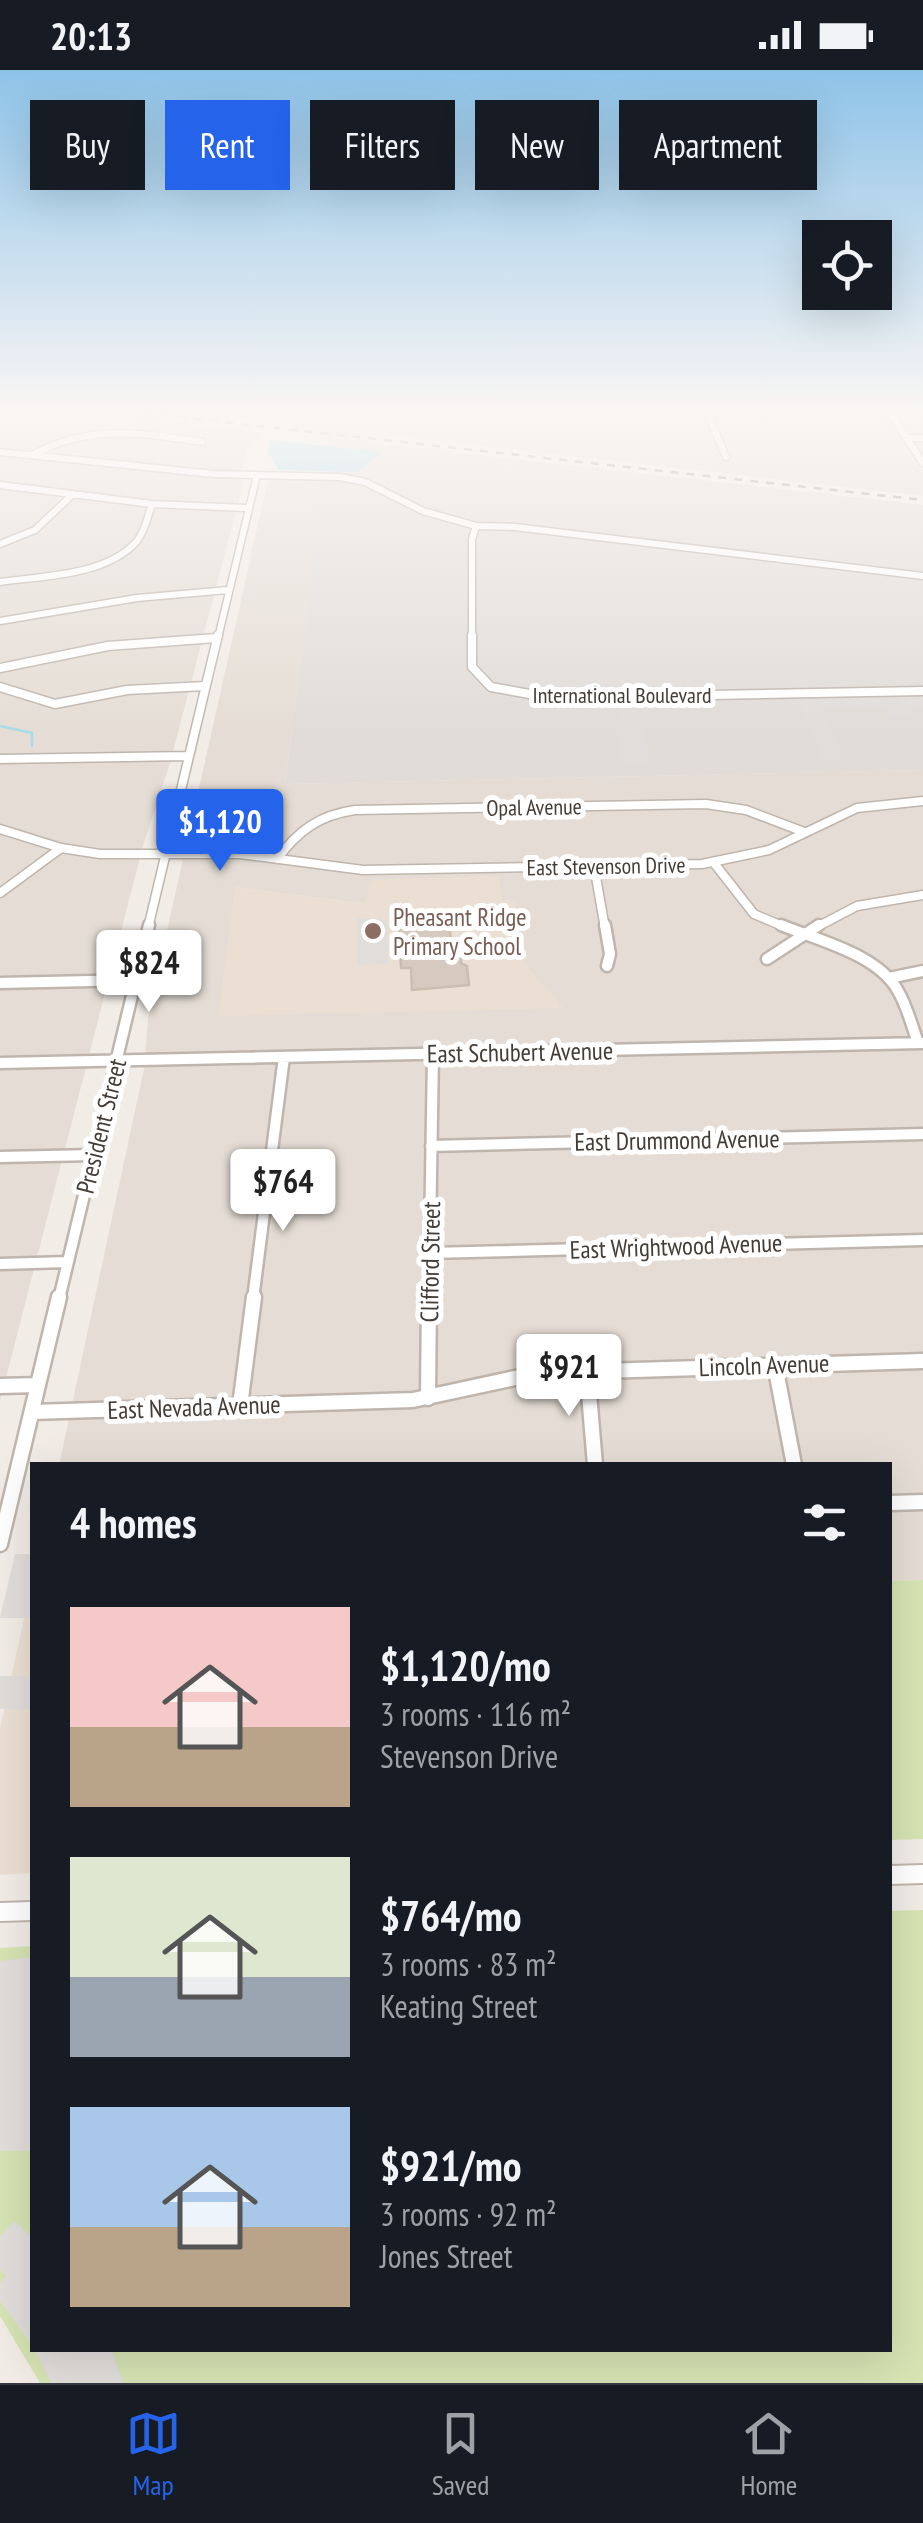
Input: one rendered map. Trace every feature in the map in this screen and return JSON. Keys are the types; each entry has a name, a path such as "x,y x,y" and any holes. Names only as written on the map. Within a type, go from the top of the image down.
{"street":[{"path":"0,544 35,530 48,518"},
{"path":"0,582 78,568 120,553 142,532 147,518"},
{"name":"President Street","path":"1,1534 137,980 244,518"},
{"path":"445,518 476,526 515,527 923,576"},
{"name":"International Boulevard","path":"476,526 472,539 472,667 479,679 491,687 552,698 923,691"},
{"path":"0,622 137,598 228,590"},
{"path":"0,668 108,646 216,638"},
{"path":"0,687 28,698 61,704 109,692 204,686"},
{"path":"0,758 188,756"},
{"name":"East Stevenson Drive","path":"0,829 61,848 100,854 277,859 363,870 594,866 714,862 769,850 857,808 923,801"},
{"name":"Opal Avenue","path":"277,859 308,823 320,816 356,810 706,804 746,810 804,832"},
{"path":"0,893 61,848"},
{"path":"714,862 754,914 858,957 889,978 900,992 920,1043"},
{"path":"594,866 610,954 607,966"},
{"path":"767,959 838,911 878,899 923,895"},
{"path":"889,978 923,971"},
{"path":"0,983 137,980"},
{"name":"East Schubert Avenue","path":"0,1063 920,1043"},
{"name":"Clifford Street","path":"428,1398 433,1054"},
{"path":"240,1406 284,1057"},
{"name":"East Drummond Avenue","path":"431,1146 923,1134"},
{"path":"0,1157 94,1155"},
{"name":"East Wrightwood Avenue","path":"430,1253 923,1240"},
{"path":"0,1264 68,1262"},
{"name":"Lincoln Avenue","path":"428,1398 521,1376 587,1370 923,1361"},
{"path":"776,1365 793,1462"},
{"path":"587,1370 595,1462"},
{"path":"0,1386 38,1385"},
{"name":"East Nevada Avenue","path":"32,1412 428,1398"},
{"path":"892,1503 923,1502"},
{"path":"892,1875 923,1874"},
{"path":"0,1912 30,1911"}],"shaded area":[{"path":"0,518 234,518 170,763 143,846 0,1401"},
{"path":"260,518 319,518 285,784 923,770 923,1580 892,1581 892,1462 60,1462 144,1069 148,1018","holes":["235,887 365,904 514,900 519,957"]},
{"path":"319,518 923,518 923,770 285,784"},
{"path":"923,698 923,706 910,707 916,719 891,720 886,707 822,708 844,761 823,759 800,701"},
{"path":"619,705 637,705 651,762 624,763 617,731 625,730"},
{"name":"Pheasant Ridge Primary School","path":"499,876 502,900 515,900 519,957 563,1008 218,1016 235,887 364,904 372,879"},
{"path":"357,918 387,920 388,964 357,965"},
{"path":"15,1554 30,1554 30,1618 0,1618"},
{"path":"30,1592 30,1873 0,1875 0,1728"},
{"path":"0,1676 30,1676 30,1709 0,1709"},
{"path":"30,1957 30,2151 0,2151 0,1961"},
{"path":"15,2221 30,2235 30,2342 0,2301 0,2284 6,2275 0,2270 0,2236"},
{"path":"36,2352 113,2352 123,2383 51,2383"}],"green space":[{"path":"923,1580 923,1839 892,1840 892,1581"},
{"path":"923,1910 923,2383 40,2383 0,2316 0,1948 30,1946 30,2352 892,2352 892,1911"}],"building":[{"name":"Pheasant Ridge Primary School","path":"434,915 449,918 452,958 461,958 467,966 469,985 412,990 411,968 401,968 399,919"}],"waterway":[{"path":"0,726 32,733 32,746"}],"place":[{"name":"Pheasant Ridge Primary School","path":"373,931"}]}
